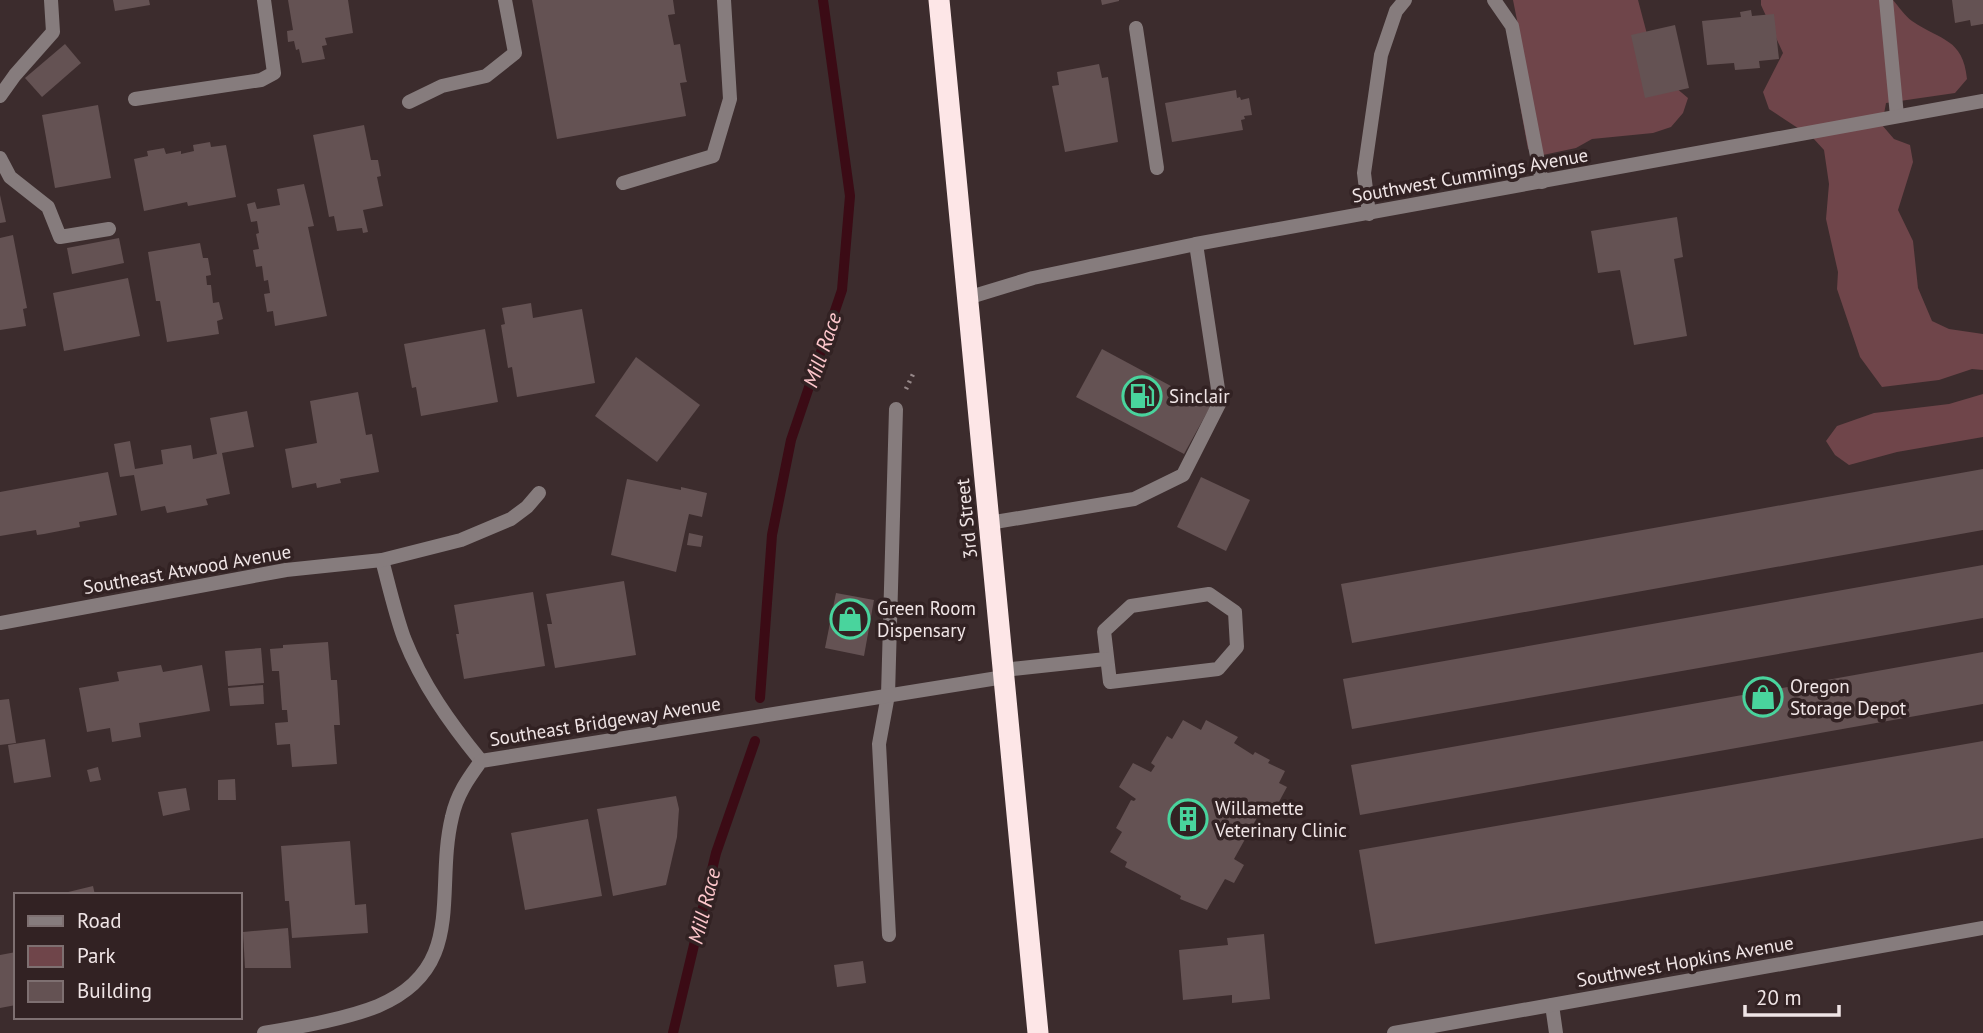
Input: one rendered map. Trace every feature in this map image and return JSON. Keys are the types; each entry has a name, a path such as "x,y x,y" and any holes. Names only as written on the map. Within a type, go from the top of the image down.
{"highway":[{"name":"3rd Street","path":"939,0 1038,1033"}],"street":[{"path":"0,96 53,32 51,0"},
{"path":"135,99 261,80 274,72 264,0"},
{"path":"409,102 442,86 486,76 515,53 505,0"},
{"path":"623,183 713,156 730,99 724,0"},
{"path":"1369,214 1364,173 1381,55 1396,11 1405,0"},
{"path":"1494,0 1512,26 1542,182"},
{"path":"1886,0 1897,116"},
{"path":"1136,28 1157,168"},
{"name":"Southwest Cummings Avenue","path":"967,298 1033,278 1196,244 1983,101"},
{"path":"0,158 10,177 48,207 60,237 108,229"},
{"path":"989,523 1134,499 1183,475 1220,402 1196,244"},
{"path":"889,935 879,744 888,695 896,409"},
{"name":"Southeast Atwood Avenue","path":"0,623 286,570 382,560 461,540 510,519 539,494"},
{"path":"382,560 404,637 421,674 446,718 481,761"},
{"path":"1209,594 1235,612 1237,647 1218,669 1110,682 1106,659 1104,631 1131,606 1209,594"},
{"name":"Southeast Bridgeway Avenue","path":"264,1033 377,1007 398,996 417,980 433,959 443,931 446,860 452,817 461,787 481,761 888,695 1004,673 1106,659"},
{"name":"Southwest Hopkins Avenue","path":"1394,1033 1983,928"},
{"path":"1552,1005 1556,1033"}],"green space":[{"path":"1513,0 1638,0 1657,72 1688,98 1683,113 1671,127 1653,133 1592,139 1576,148 1543,155 1528,149 1519,100 1518,25"},
{"path":"1761,0 1893,0 1909,19 1949,42 1961,55 1967,79 1955,93 1886,103 1882,125 1894,139 1910,145 1913,162 1898,210 1913,241 1918,288 1932,321 1949,329 1983,334 1983,370 1972,369 1939,380 1882,387 1860,357 1837,289 1838,272 1826,219 1829,184 1824,150 1813,138 1769,109 1763,92 1783,53"},
{"path":"1983,394 1983,437 1897,452 1849,465 1835,455 1826,441 1837,426 1874,413 1949,404"}],"building":[{"path":"113,0 149,0 150,5 115,11"},
{"path":"288,0 348,0 353,33 325,38 327,45 322,46 325,59 302,63 294,41 288,42 287,31 293,30"},
{"path":"532,0 673,0 675,14 668,15 674,45 680,44 687,82 680,83 686,116 557,139"},
{"path":"1101,0 1119,0 1119,1 1102,5"},
{"path":"1952,0 1983,0 1983,24 1971,26 1970,20 1955,23"},
{"path":"1751,10 1752,16 1774,14 1779,59 1759,61 1760,68 1735,70 1734,63 1707,65 1702,21 1741,17 1740,12"},
{"path":"1675,25 1689,88 1645,98 1631,35"},
{"path":"65,44 81,63 42,97 25,78"},
{"path":"1099,64 1102,78 1108,77 1118,142 1065,152 1052,86 1059,85 1057,72"},
{"path":"1236,90 1237,98 1249,98 1252,115 1244,116 1245,119 1241,120 1243,130 1172,142 1165,103"},
{"path":"98,105 111,178 55,188 42,115"},
{"path":"364,125 371,160 378,160 381,176 377,177 383,206 363,210 368,232 363,233 362,228 337,231 334,216 329,217 313,135"},
{"path":"210,142 211,147 226,145 236,197 188,206 187,202 144,211 134,159 148,156 147,151 164,148 166,154 181,151 181,154 194,151 193,145"},
{"path":"304,184 314,226 308,227 327,316 275,326 273,311 267,312 264,294 270,293 268,280 264,281 262,266 256,267 253,250 259,249 257,221 251,222 247,204 255,202 257,209 280,205 277,189"},
{"path":"0,195 6,222 0,223"},
{"path":"1677,217 1683,257 1674,259 1687,336 1634,345 1620,270 1598,273 1591,231"},
{"path":"13,235 27,308 23,309 26,326 0,330 0,238"},
{"path":"119,238 124,263 72,274 67,248"},
{"path":"200,243 203,258 208,258 211,275 206,276 207,285 211,285 213,303 219,302 223,319 217,321 219,334 167,342 160,301 156,301 148,252"},
{"path":"128,278 140,336 64,351 53,293"},
{"path":"531,303 533,318 582,309 595,383 517,397 512,367 508,368 501,325 505,324 502,308"},
{"path":"485,329 498,402 421,416 416,387 412,388 404,344"},
{"path":"1102,349 1210,407 1184,454 1076,397"},
{"path":"636,357 700,405 657,462 595,416"},
{"path":"358,392 366,435 372,434 379,472 340,479 341,483 317,488 316,483 292,488 285,449 317,443 310,401"},
{"path":"247,411 254,447 222,453 230,494 206,499 208,505 167,513 165,506 141,511 134,475 120,477 114,444 130,441 135,469 163,464 161,450 191,445 193,459 217,454 210,418"},
{"path":"1983,469 1983,530 1352,643 1341,584"},
{"path":"108,472 117,515 79,522 80,527 44,534 37,535 36,530 0,536 0,492"},
{"path":"1201,477 1250,500 1226,551 1177,527"},
{"path":"627,479 707,493 702,517 689,514 676,572 611,555"},
{"path":"689,533 703,536 701,547 687,545"},
{"path":"1983,565 1983,618 1352,729 1343,679"},
{"path":"624,581 636,655 555,668 547,624 552,624 546,594"},
{"path":"533,592 545,666 464,679 454,605"},
{"path":"836,593 874,600 864,656 825,648"},
{"path":"328,642 331,680 337,680 340,725 334,725 337,764 292,767 290,744 277,745 275,723 288,722 287,710 282,710 279,671 272,671 270,649 283,648 283,645"},
{"path":"261,648 264,683 228,686 225,651"},
{"path":"1983,652 1983,704 1360,815 1351,765"},
{"path":"161,665 163,672 202,665 210,711 139,723 141,737 112,742 110,728 87,732 79,688 119,681 117,672"},
{"path":"263,685 264,704 230,706 228,688"},
{"path":"9,699 16,743 0,745 0,700"},
{"name":"Willamette Veterinary Clinic","path":"1183,720 1201,730 1206,720 1238,737 1234,743 1253,755 1255,752 1270,760 1268,763 1285,771 1279,783 1287,787 1274,811 1264,805 1234,859 1244,865 1234,883 1225,879 1207,910 1180,899 1181,896 1125,867 1127,862 1110,852 1122,832 1116,828 1131,800 1136,799 1119,787 1133,763 1151,772 1155,766 1151,763 1167,736 1172,739"},
{"path":"45,739 51,777 14,783 8,745"},
{"path":"1983,741 1983,838 1375,944 1359,850"},
{"path":"98,767 101,780 90,782 87,770"},
{"path":"235,779 236,800 218,800 218,780"},
{"path":"186,788 190,810 163,816 158,792"},
{"path":"676,796 679,809 677,837 666,885 613,896 597,809"},
{"path":"588,819 602,896 525,910 511,833"},
{"path":"350,841 355,905 366,904 368,933 292,938 289,901 285,901 281,846"},
{"path":"93,886 95,893 64,893"},
{"path":"288,928 291,968 245,968 243,932"},
{"path":"1264,934 1270,999 1232,1003 1232,995 1183,1000 1179,950 1228,945 1227,938"},
{"path":"14,952 14,1005 0,1008 0,955"},
{"path":"863,961 866,983 837,987 834,965"}],"waterway":[{"name":"Mill Race","path":"760,698 772,535 791,440 842,290 850,196 823,0"},
{"name":"Mill Race","path":"673,1033 716,853 755,741"}],"place":[{"name":"Sinclair","path":"1142,396"},
{"name":"Green Room Dispensary","path":"850,619"},
{"name":"Oregon Storage Depot","path":"1763,697"},
{"name":"Willamette Veterinary Clinic","path":"1188,819"}]}
